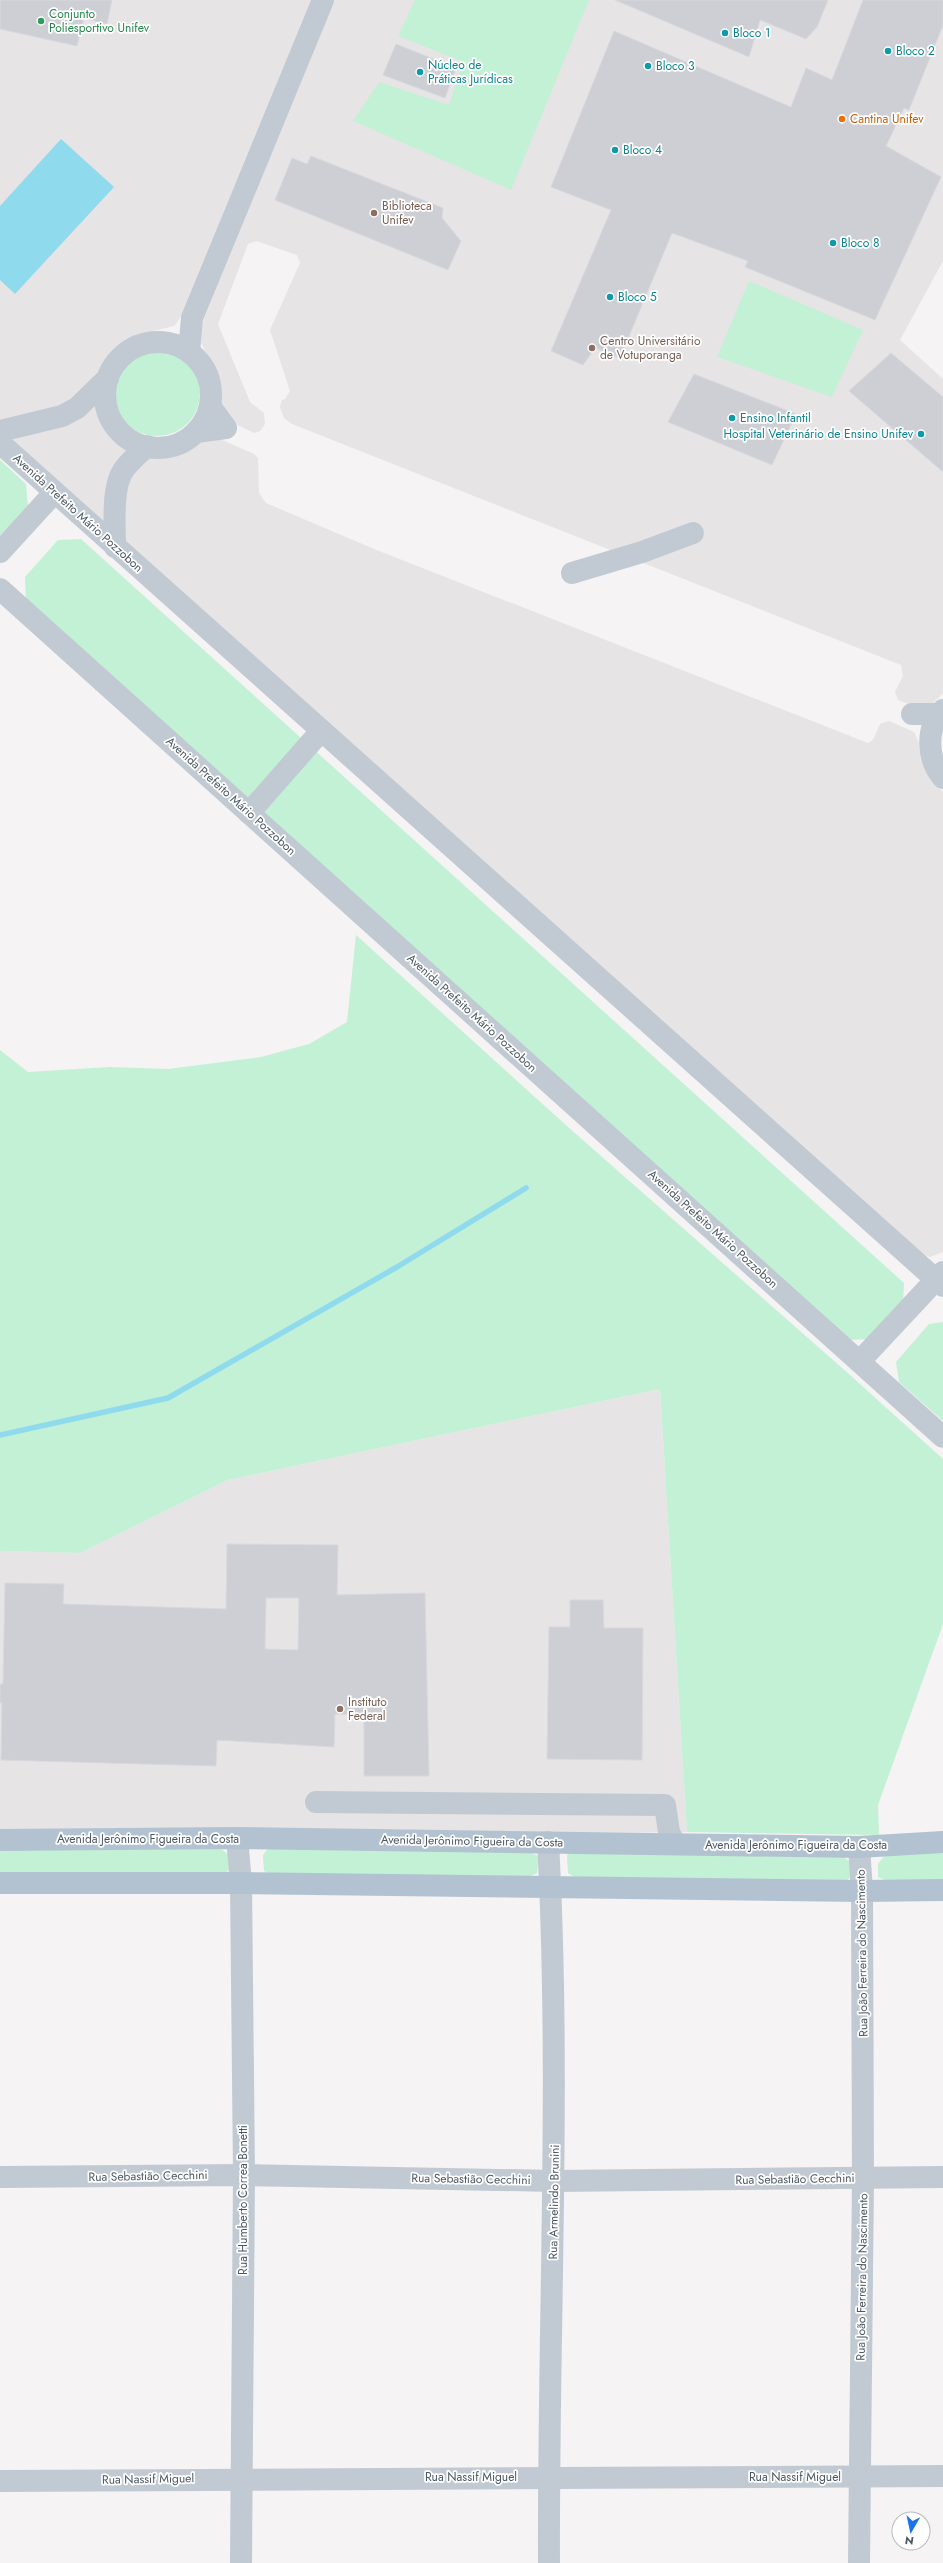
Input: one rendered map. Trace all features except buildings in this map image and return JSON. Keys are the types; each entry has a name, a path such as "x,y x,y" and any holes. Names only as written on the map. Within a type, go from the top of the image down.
{"main road":[{"name":"Avenida Jerônimo Figueira da Costa","path":"0,1840 237,1838 859,1847 943,1842"},
{"path":"0,1883 241,1883 862,1892 943,1890"}],"street":[{"path":"189,352 192,318 323,0"},
{"path":"164,342 192,318"},
{"path":"164,342 189,352 206,372 210,384 210,406 204,422 196,432 173,446 147,446 135,442 115,425 105,401 108,378 113,367 130,350 140,345 164,342"},
{"path":"0,431 62,416 77,408 108,378"},
{"name":"Avenida Prefeito Mário Pozzobon","path":"0,443 54,493 941,1279"},
{"path":"115,547 115,501 119,481 124,469 147,446"},
{"path":"0,552 54,493"},
{"path":"572,573 642,552 692,532"},
{"name":"Avenida Prefeito Mário Pozzobon","path":"0,589 943,1437"},
{"path":"938,717 930,743 932,759 943,778"},
{"path":"249,813 322,731"},
{"path":"860,1361 941,1279"},
{"path":"316,1802 665,1805 669,1832 675,1844"},
{"name":"Rua Humberto Correa Bonetti","path":"237,1838 241,1883 244,2174 241,2563"},
{"name":"Rua Armelindo Brunini","path":"548,1842 551,1887 555,2181 549,2477 550,2563"},
{"name":"Rua João Ferreira do Nascimento","path":"859,1847 862,1892 863,2178 859,2563"},
{"name":"Rua Sebastião Cecchini","path":"0,2177 244,2174 555,2181 943,2177"},
{"name":"Rua Nassif Miguel","path":"0,2480 943,2476"}],"shaded area":[{"path":"0,0 314,0 183,314 174,326 134,336 122,343 104,362 98,375 96,401 99,415 113,438 136,452 163,456 187,449 202,438 220,439 254,454 258,458 259,493 266,503 374,549 868,743 873,740 880,724 889,721 914,732 919,743 925,769 931,781 943,792 943,1252 930,1257 917,1252 0,429"},
{"name":"Centro Universitário de Votuporanga","path":"331,0 943,0 943,261 900,340 943,379 943,693 931,705 922,709 898,700 895,692 903,676 901,665 292,424 284,418 280,407 282,400 285,399 290,391 270,330 300,263 297,255 256,241 248,244 218,324 250,402 264,413 265,424 260,431 254,433 225,419 221,411 218,377 200,341 200,329"},
{"name":"Instituto Federal","path":"660,1389 687,1832 548,1833 0,1829 0,1551 80,1553 228,1480"}],"green space":[{"path":"415,0 589,0 511,190 353,121 379,82 449,105 463,62 398,36"},
{"path":"749,281 863,330 832,397 717,357"},
{"path":"157,350 174,353 188,362 197,376 200,393 197,410 188,424 174,433 157,436 140,433 126,424 117,410 114,393 117,376 126,362 140,353"},
{"path":"0,460 26,484 28,508 0,535"},
{"path":"81,539 904,1283 903,1305 871,1339 847,1340 26,602 25,577 58,540"},
{"path":"356,935 568,1127 850,1375 943,1459 943,1624 878,1805 879,1835 687,1832 660,1389 228,1480 80,1553 0,1551 0,1050 28,1072 110,1067 168,1069 261,1057 309,1044 347,1022"},
{"path":"943,1322 943,1421 899,1382 896,1362 929,1324"},
{"path":"0,1846 220,1848 230,1856 230,1869 222,1876 0,1875"},
{"path":"270,1846 526,1849 539,1857 537,1873 524,1879 275,1878 264,1871 263,1855"},
{"path":"576,1849 841,1855 851,1863 851,1877 841,1885 579,1880 568,1873 567,1855"},
{"path":"943,1851 943,1880 891,1883 878,1877 878,1864 885,1855"}],"water":[{"path":"61,139 114,187 15,294 0,280 0,206"}],"waterway":[{"path":"0,1435 168,1398 397,1267 526,1188"}],"place":[{"name":"Conjunto Poliesportivo Unifev","path":"41,21"},
{"name":"Bloco 1","path":"725,33"},
{"name":"Bloco 2","path":"888,51"},
{"name":"Bloco 3","path":"648,66"},
{"name":"Núcleo de Práticas Jurídicas","path":"420,72"},
{"name":"Cantina Unifev","path":"842,119"},
{"name":"Bloco 4","path":"615,150"},
{"name":"Biblioteca Unifev","path":"374,213"},
{"name":"Bloco 8","path":"833,243"},
{"name":"Bloco 5","path":"610,297"},
{"name":"Centro Universitário de Votuporanga","path":"592,348"},
{"name":"Ensino Infantil","path":"732,418"},
{"name":"Hospital Veterinário de Ensino Unifev","path":"921,434"},
{"name":"Instituto Federal","path":"340,1709"}]}
